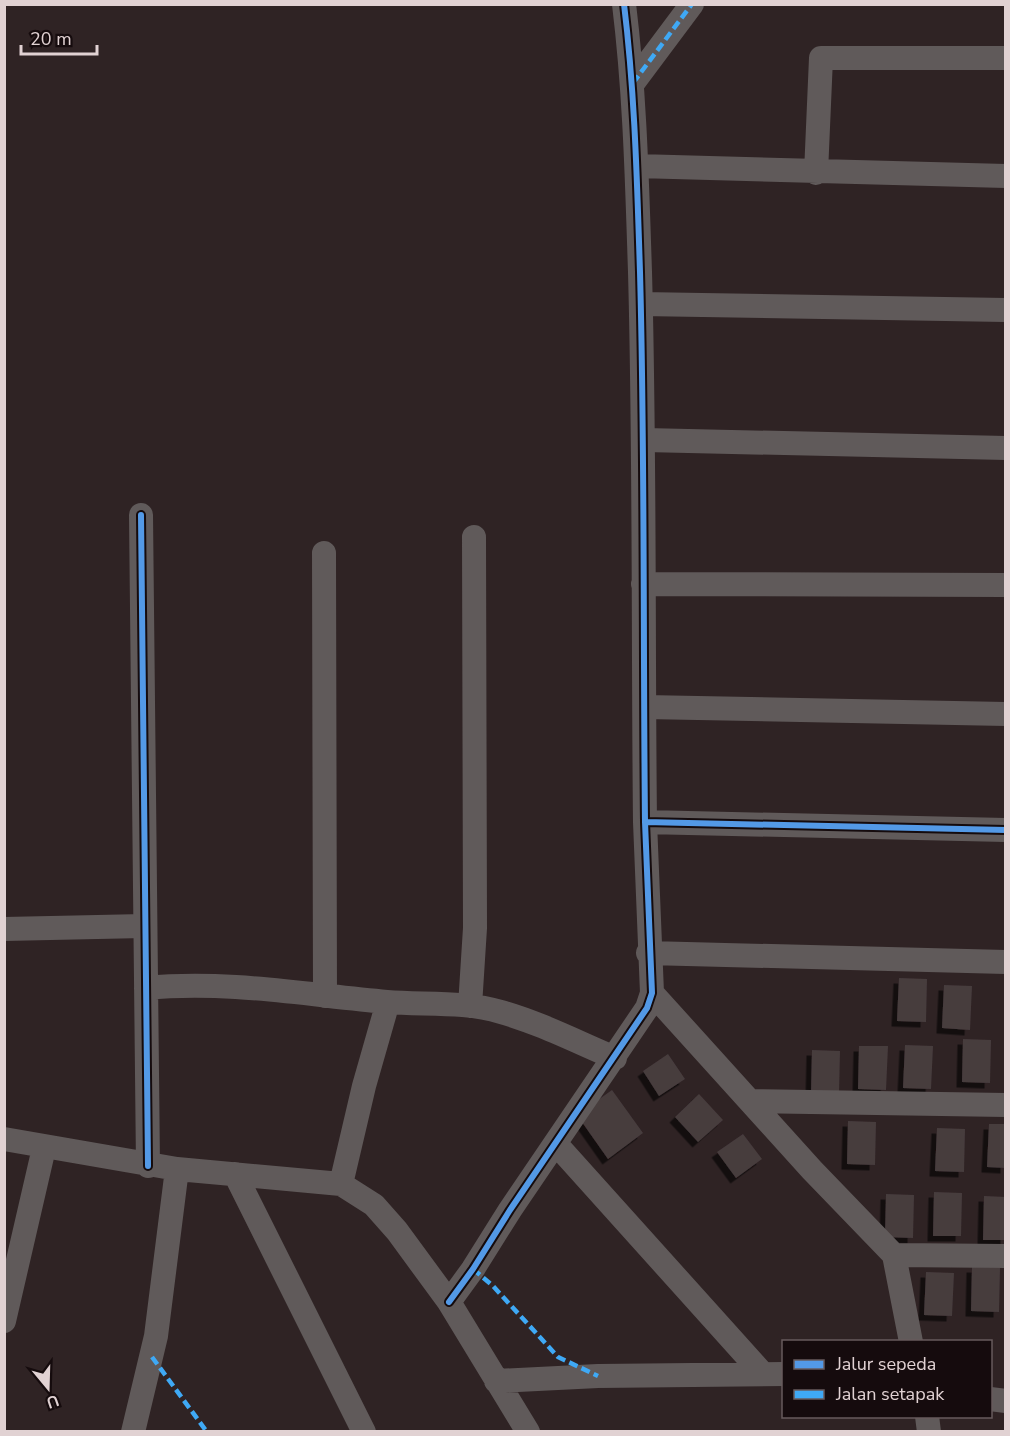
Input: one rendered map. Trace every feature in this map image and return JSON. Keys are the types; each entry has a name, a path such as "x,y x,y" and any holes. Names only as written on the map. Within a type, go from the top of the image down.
{"street":[{"path":"449,1302 644,1014 652,993 648,953 645,822 642,584 645,440 637,166 633,83 624,4"},
{"path":"633,83 692,4"},
{"path":"816,173 822,58 1005,58"},
{"path":"637,166 816,173 1005,176"},
{"path":"641,304 1005,310"},
{"path":"645,440 1005,448"},
{"path":"141,514 148,1166"},
{"path":"470,1006 476,928 474,537"},
{"path":"324,552 325,996"},
{"path":"642,584 1005,585"},
{"path":"645,706 1005,714"},
{"path":"645,822 1005,830"},
{"path":"4,929 144,926"},
{"path":"648,953 1005,962"},
{"path":"146,988 186,984 253,987 388,1002 470,1006 499,1011 615,1058"},
{"path":"652,993 753,1101 812,1170 894,1255 911,1340"},
{"path":"341,1184 364,1086 388,1002"},
{"path":"753,1101 1005,1105"},
{"path":"4,1139 148,1166 341,1184 374,1205 397,1231 449,1302 528,1431"},
{"path":"557,1144 773,1374"},
{"path":"4,1321 44,1148"},
{"path":"134,1431 156,1336 177,1169"},
{"path":"235,1174 364,1431"},
{"path":"894,1255 1005,1256"},
{"path":"496,1382 580,1377 773,1374"}],"building":[{"path":"899,978 927,979 926,1022 897,1021"},
{"path":"944,985 972,986 970,1030 942,1028"},
{"path":"963,1039 991,1040 990,1083 962,1082"},
{"path":"905,1045 933,1046 931,1089 903,1088"},
{"path":"859,1046 888,1046 886,1090 858,1089"},
{"path":"812,1050 840,1051 839,1094 811,1094"},
{"path":"668,1054 685,1079 659,1096 643,1071"},
{"path":"612,1090 643,1133 608,1159 577,1115"},
{"path":"699,1094 723,1120 698,1142 675,1117"},
{"path":"848,1121 876,1122 875,1165 847,1164"},
{"path":"989,1124 1006,1124 1006,1168 987,1167"},
{"path":"937,1128 965,1129 964,1172 935,1171"},
{"path":"743,1134 762,1159 736,1178 717,1152"},
{"path":"934,1192 962,1193 961,1236 933,1236"},
{"path":"886,1194 914,1195 913,1238 885,1237"},
{"path":"984,1196 1006,1197 1006,1240 983,1240"},
{"path":"972,1267 1000,1268 999,1312 971,1311"},
{"path":"926,1272 954,1273 952,1316 924,1315"}],"marked path":[{"path":"633,83 692,4"},
{"path":"473,1269 493,1286 558,1357 598,1376"},
{"path":"152,1357 207,1432"}],"cycle path":[{"path":"624,4 637,171 642,341 645,822"},
{"path":"141,515 148,1166"},
{"path":"449,1302 647,1008 652,993 645,822 1006,830"}]}
